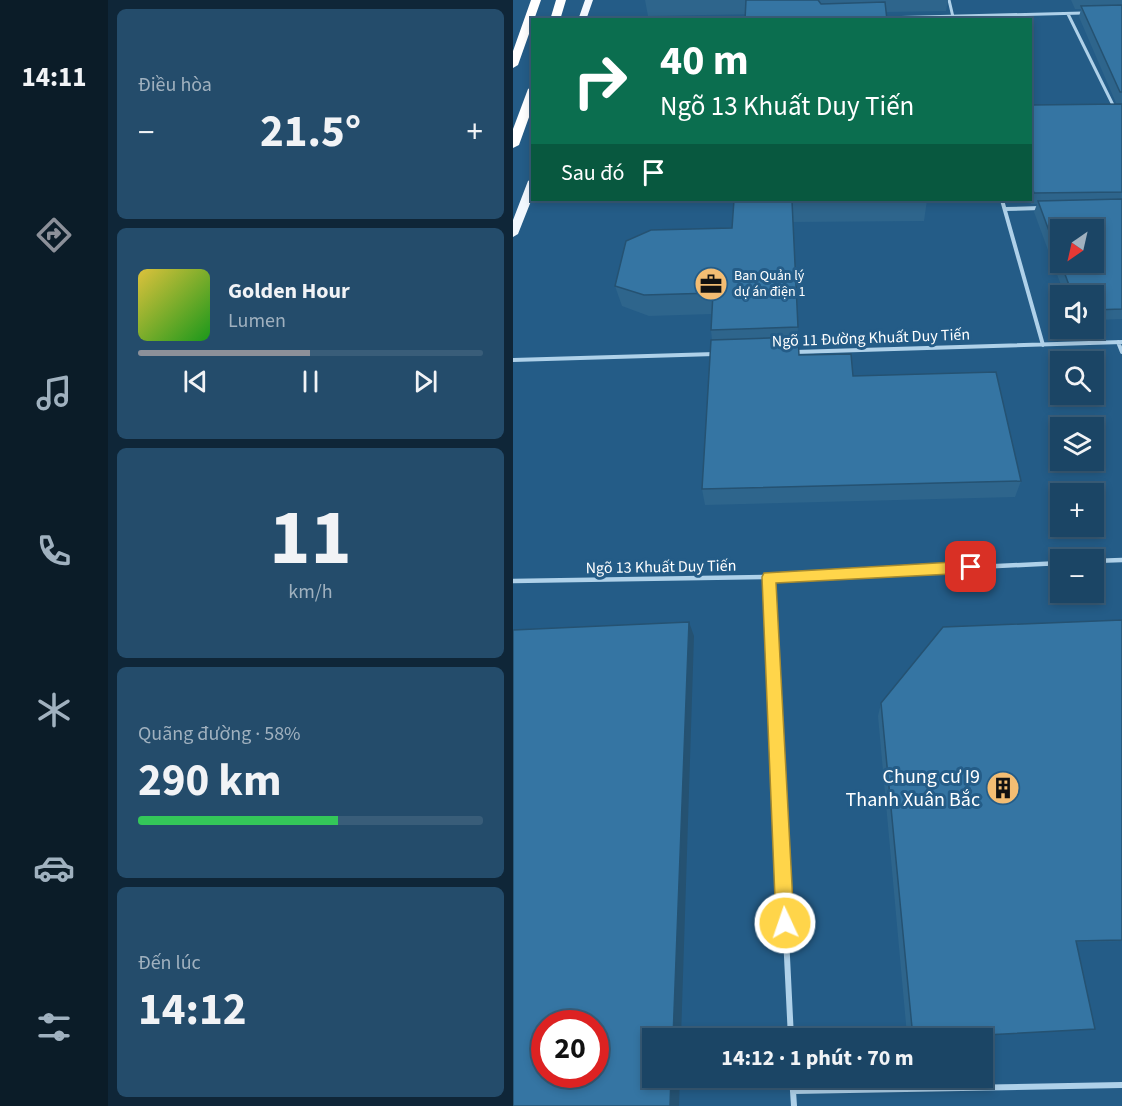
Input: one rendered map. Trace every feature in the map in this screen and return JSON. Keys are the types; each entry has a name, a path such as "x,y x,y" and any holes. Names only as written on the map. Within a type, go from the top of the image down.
{"highway":[{"path":"513,65 536,0"},
{"path":"556,18 561,0"},
{"path":"513,145 531,95"}],"main road":[{"path":"583,18 589,0"},
{"path":"513,234 531,186"}],"lane":[{"path":"948,0 954,18"},
{"path":"876,18 954,18 1090,13"},
{"path":"1068,14 1115,107"},
{"path":"1104,107 1122,107"},
{"path":"1002,201 1043,345"},
{"path":"1005,209 1052,208"},
{"path":"1120,342 1122,351"},
{"name":"Ngõ 11 Đường Khuất Duy Tiến","path":"794,352 1120,342"},
{"path":"513,360 723,354"},
{"path":"1104,561 1122,560"},
{"name":"Ngõ 13 Khuất Duy Tiến","path":"513,581 769,577 1050,564"},
{"path":"769,577 791,1028"},
{"path":"794,1106 793,1090 1122,1085"}],"building":[{"path":"746,0 818,0 821,4 885,2 887,18 745,18"},
{"path":"1122,5 1122,92 1120,92 1081,6"},
{"path":"1122,104 1122,192 1034,193 1032,187 1032,105"},
{"path":"1122,199 1122,309 1104,310 1104,285 1069,285 1065,273 1104,273 1104,219 1050,219 1050,234 1038,201"},
{"path":"734,201 792,201 798,327 711,330 713,293 644,295 615,286 626,241 651,230 732,228"},
{"path":"798,337 799,355 851,354 853,376 996,372 1021,481 702,489 711,340"},
{"name":"Chung cư I9 Thanh Xuân Bắc","path":"1122,620 1122,940 1076,941 1095,1029 993,1035 993,1028 912,1028 881,703 943,627"},
{"path":"689,622 673,1028 642,1028 642,1088 671,1088 670,1106 513,1106 513,630"}],"place":[{"name":"Ban Quản lý dự án điện 1","path":"711,284"},
{"name":"Chung cư I9 Thanh Xuân Bắc","path":"1003,788"}],"route":[{"path":"785,923 769,577 971,567"}]}
